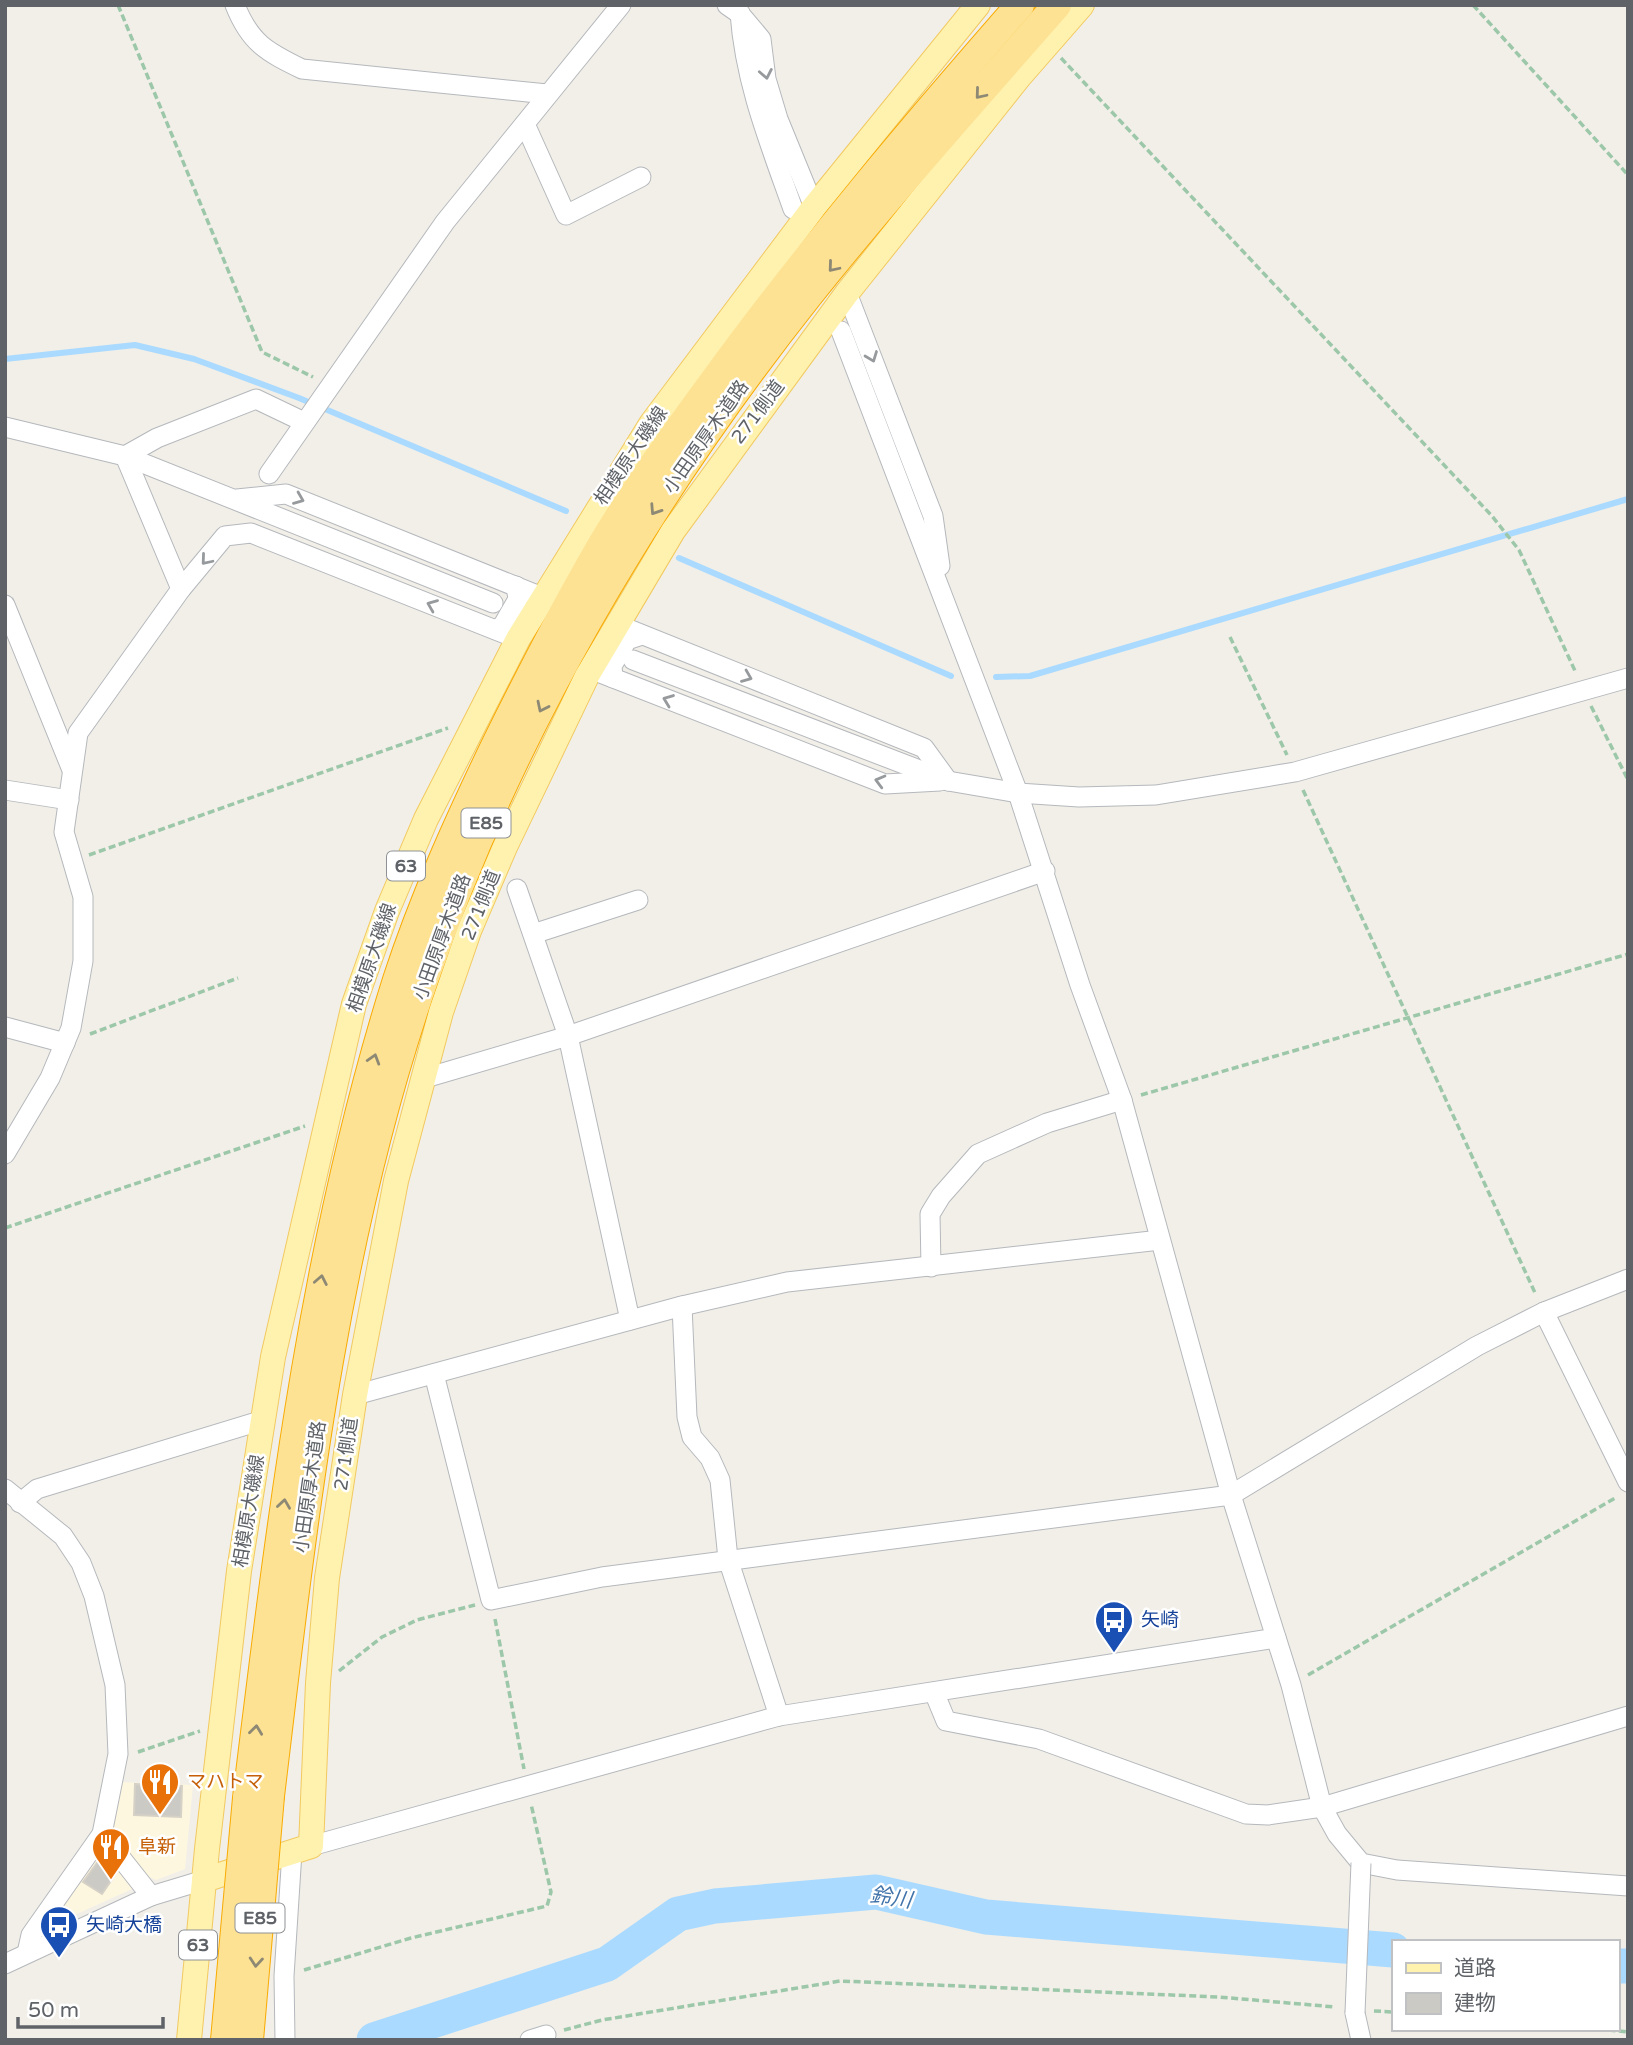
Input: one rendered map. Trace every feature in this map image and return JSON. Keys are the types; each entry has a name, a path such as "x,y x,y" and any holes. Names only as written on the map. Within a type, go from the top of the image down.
{"highway":[{"name":"小田原厚木道路","path":"249,2040 259,1797 304,1369 333,1216 366,1083 399,975 454,831 538,658 605,540 680,428 786,282 1020,5"},
{"name":"小田原厚木道路","path":"225,2040 259,1797 327,1369 356,1220 390,1089 425,977 479,837 559,672 630,549 703,439 808,296 1057,5"}],"main road":[{"name":"相模原大磯線","path":"204,1880 239,1571 274,1357 354,1004 387,911 426,819 476,722 507,635 542,597 651,424 804,208 978,5"},
{"name":"271側道","path":"302,1849 327,1578 355,1395 396,1181 440,1012 505,846 602,674 616,624 673,531 847,293 1082,5"},
{"path":"204,1880 302,1849"},
{"name":"63","path":"190,2040 204,1880"}],"street":[{"path":"235,5 244,29 266,51 302,69 547,94"},
{"path":"269,474 445,222 621,5"},
{"path":"735,8 761,39 766,79 804,208"},
{"path":"525,124 566,215 641,177"},
{"path":"847,293 933,516 944,599"},
{"path":"841,331 1018,793 1080,985 1122,1100 1231,1495 1291,1685 1322,1807 1337,1834 1361,1863 1397,1870 1628,1886"},
{"path":"125,456 157,438 256,399 307,418"},
{"path":"5,427 125,456 493,603"},
{"path":"125,456 181,589"},
{"path":"232,499 286,494 542,597"},
{"path":"5,1154 50,1078 65,1043 71,1028 83,961 83,897 64,832 78,733 181,589 225,536 251,533 507,635"},
{"path":"507,635 503,625 518,599 516,586"},
{"path":"5,606 72,772"},
{"path":"616,624 924,748 948,781"},
{"path":"602,674 612,666 627,640 642,635"},
{"path":"633,660 948,781 1018,793 1079,797 1156,795 1295,772 1628,678"},
{"path":"602,674 885,784 948,781"},
{"path":"5,790 69,800"},
{"path":"422,1079 568,1036 1045,871"},
{"path":"517,889 568,1036 630,1320"},
{"path":"533,934 638,900"},
{"path":"5,1027 65,1043"},
{"path":"931,1267 930,1214 941,1196 978,1154 1046,1123 1122,1100"},
{"path":"355,1395 682,1306 786,1282 1160,1240"},
{"path":"434,1374 491,1600 602,1577 1231,1495 1477,1346 1544,1312 1628,1279"},
{"path":"682,1306 687,1417 692,1437 710,1458 720,1480 729,1559 779,1716"},
{"path":"1544,1312 1628,1482"},
{"path":"20,1503 37,1489 263,1420"},
{"path":"5,1489 63,1536 81,1563 94,1596 115,1685 118,1754 102,1834 31,1935 27,1953"},
{"path":"285,2040 285,1983 302,1849 779,1716 1276,1637"},
{"path":"934,1692 946,1721 1039,1739 1246,1814 1268,1815 1322,1807 1628,1716"},
{"path":"102,1834 151,1896"},
{"path":"1361,1863 1354,2010 1362,2040"},
{"path":"5,1964 151,1896 204,1880"}],"path":[{"path":"118,5 262,352 326,390"},
{"path":"1474,5 1628,175"},
{"path":"1048,44 1492,516 1519,550 1628,780"},
{"path":"1230,637 1544,1312"},
{"path":"74,860 457,724 476,722"},
{"path":"1122,1100 1628,954"},
{"path":"65,1043 238,978"},
{"path":"5,1228 327,1119"},
{"path":"1291,1685 1628,1490"},
{"path":"285,1983 411,1938 547,1906 551,1892 526,1785 491,1600 417,1620 394,1631 332,1677"},
{"path":"118,1754 155,1747 207,1728"},
{"path":"538,2037 602,2020 840,1981 1219,1997 1392,2012"}],"shaded area":[{"path":"118,1782 193,1785 185,1869 156,1880 145,1875 110,1831"},
{"path":"103,1849 129,1873 132,1889 48,1927"}],"building":[{"path":"135,1784 182,1786 181,1817 134,1815"},
{"path":"102,1856 117,1872 102,1894 83,1882"}],"waterway":[{"path":"5,359 135,345 194,359 299,398 566,511"},
{"path":"996,677 1030,676 1628,499"},
{"path":"679,558 951,676"},
{"name":"鈴川","path":"374,2040 607,1964 678,1914 715,1906 876,1892 986,1917 1392,1950"},
{"name":"鈴川","path":"1619,1966 1628,1966"}],"place":[{"name":"矢崎","path":"1114,1654"},
{"name":"マハトマ","path":"160,1816"},
{"name":"阜新","path":"111,1881"},
{"name":"矢崎大橋","path":"59,1959"}]}
